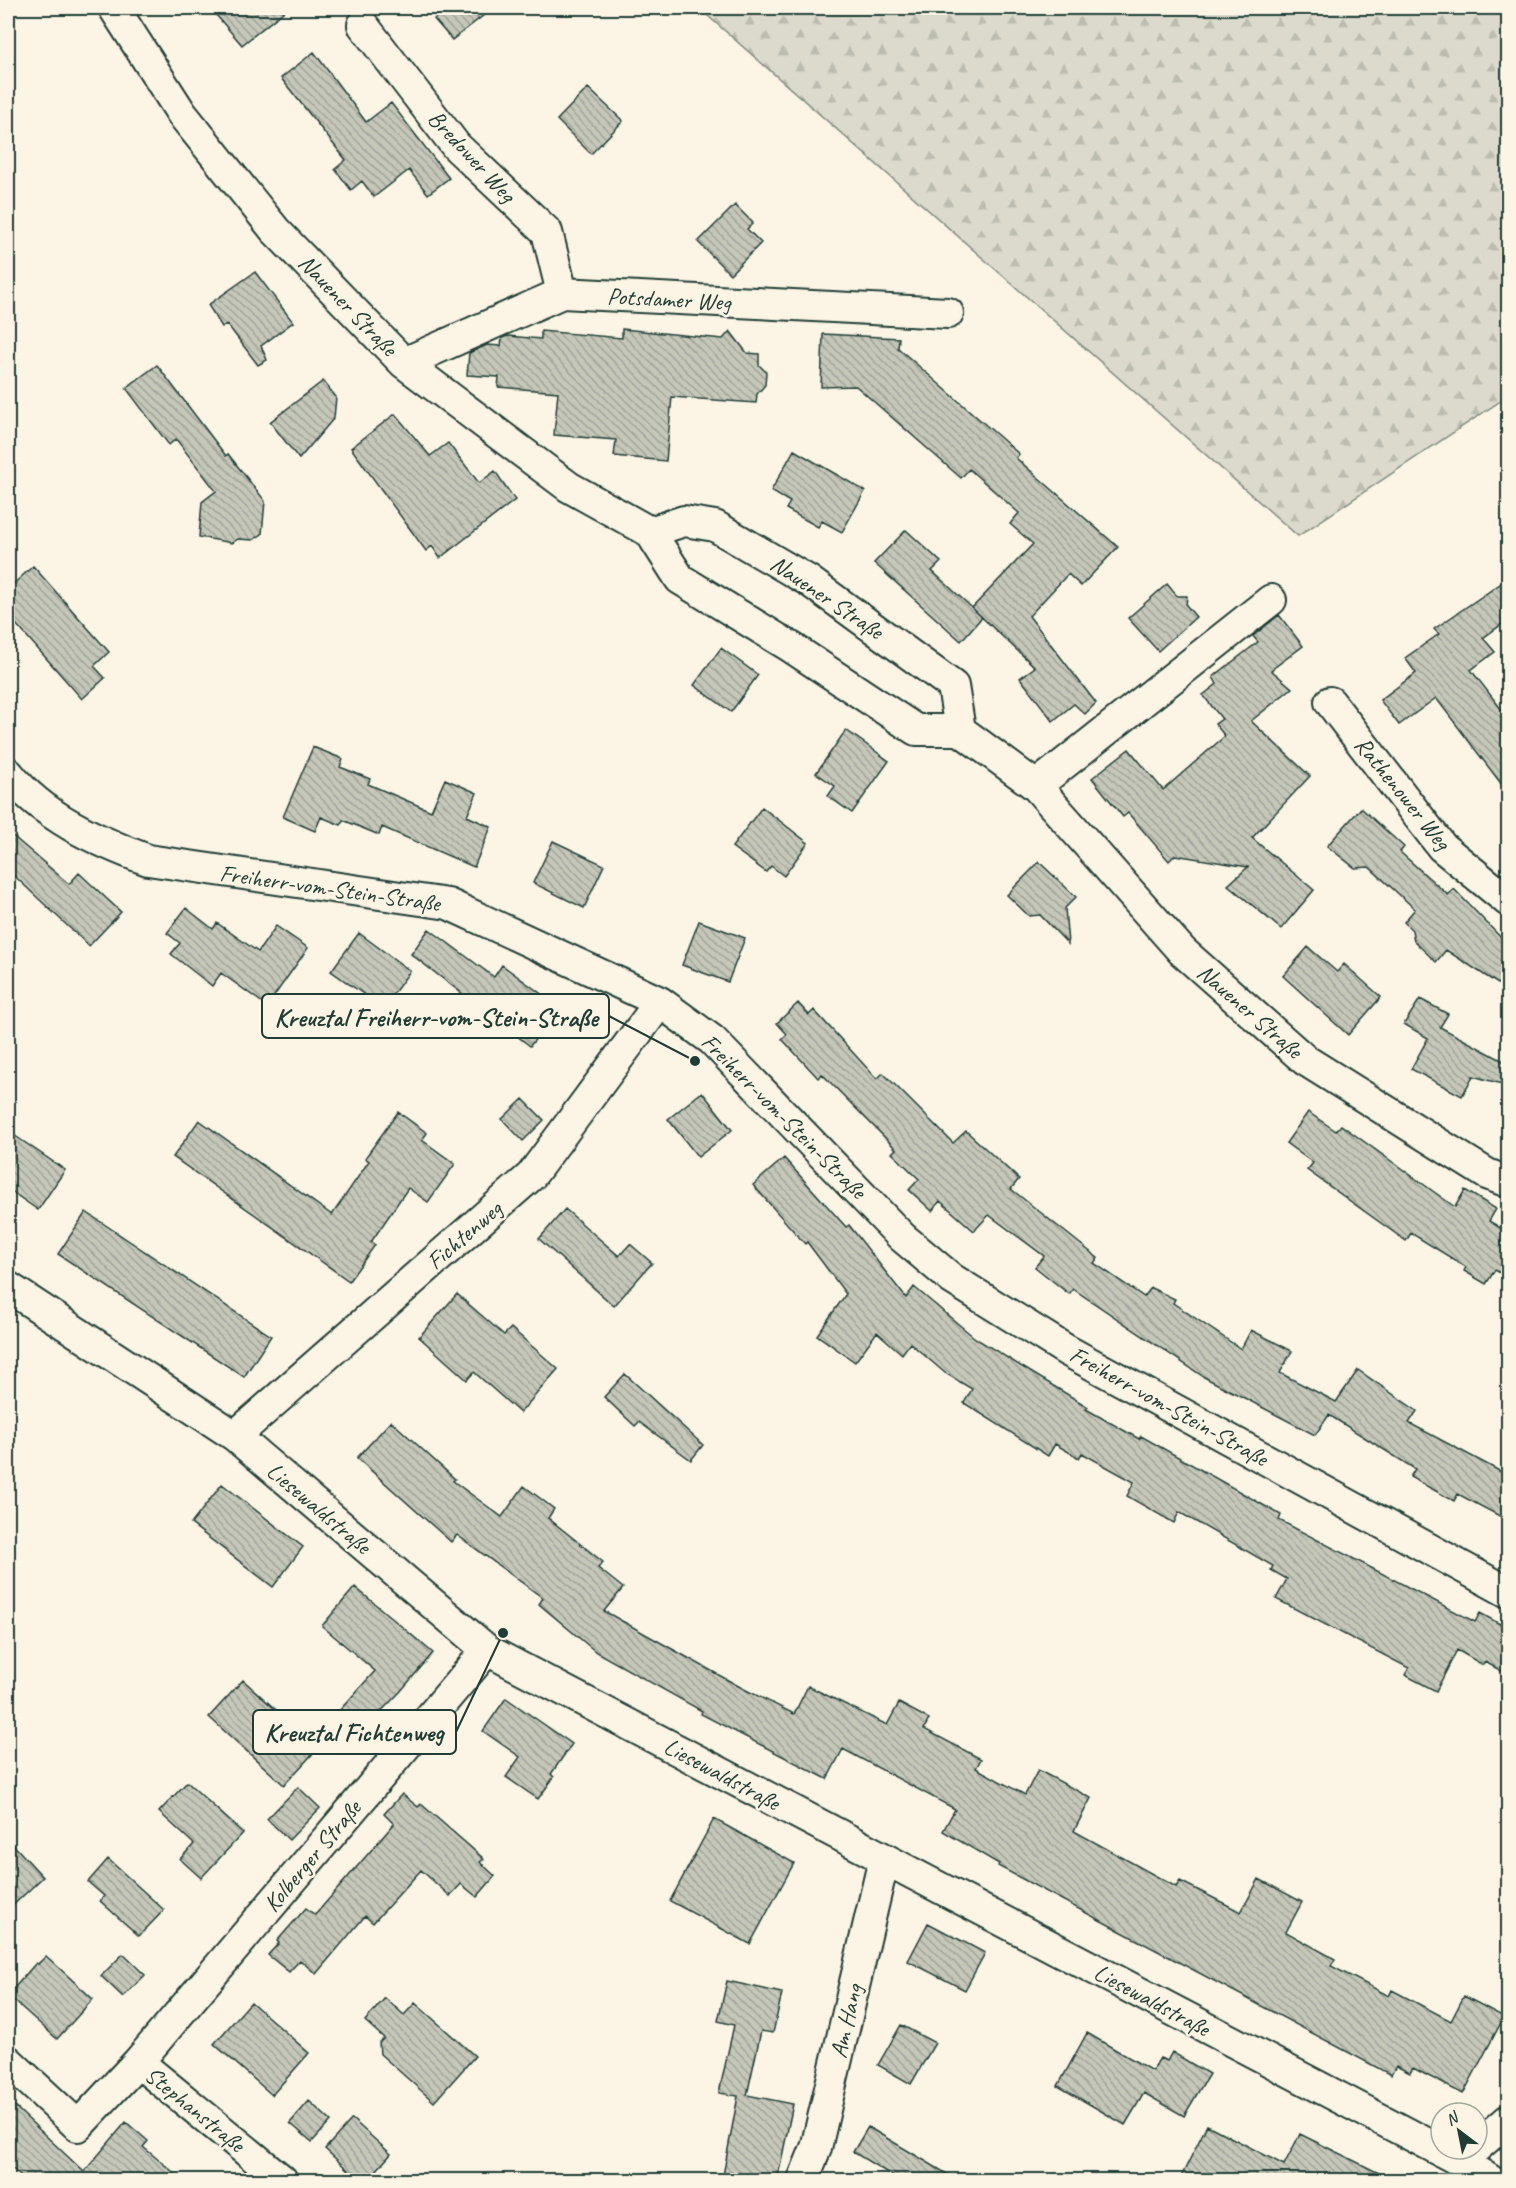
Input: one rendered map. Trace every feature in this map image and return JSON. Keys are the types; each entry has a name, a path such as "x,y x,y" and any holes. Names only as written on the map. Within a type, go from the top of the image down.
{"street":[{"name":"Nauener Straße","path":"114,8 182,114 275,230 404,363 569,487 650,532 680,579 791,647 916,730 960,730 1036,786 1182,951 1305,1060 1487,1174 1509,1182"},
{"name":"Bredower Weg","path":"363,25 456,146 547,232 562,293"},
{"name":"Potsdamer Weg","path":"404,363 562,293 948,313"},
{"name":"Nauener Straße","path":"650,532 684,520 715,526 809,581 953,686 960,730"},
{"path":"1036,786 1271,600"},
{"name":"Rathenower Weg","path":"1330,702 1442,848 1509,902"},
{"name":"Freiherr-vom-Stein-Straße","path":"8,773 16,784 60,819 103,843 148,860 448,904 660,1002 712,1040 902,1237 952,1279 1066,1350 1509,1592"},
{"name":"Fichtenweg","path":"235,1437 531,1176 660,1002"},
{"name":"Liesewaldstraße","path":"8,1287 235,1437 487,1650 884,1859 1429,2140"},
{"name":"Kolberger Straße","path":"138,2062 487,1650"},
{"name":"Am Hang","path":"803,2181 816,2148 884,1859"},
{"name":"Stephanstraße","path":"8,2061 78,2126 138,2062 282,2181"},
{"path":"1489,2139 1509,2120"},
{"name":"Liesewaldstraße","path":"1468,2161 1490,2181"}],"green space":[{"path":"699,8 1508,8 1508,396 1298,536"}],"building":[{"path":"210,8 288,8 242,45"},
{"path":"448,8 493,8 452,40 434,19"},
{"path":"314,52 366,122 391,103 449,178 428,194 409,170 374,197 362,181 351,190 335,169 346,160 281,78"},
{"path":"588,88 623,121 591,154 557,120"},
{"path":"735,205 753,223 747,229 761,243 730,274 698,242"},
{"path":"255,272 293,322 261,346 267,360 258,365 227,324 222,327 208,305"},
{"path":"622,329 723,339 730,331 747,353 759,354 759,365 766,372 765,385 757,394 756,403 672,397 666,461 614,456 616,440 554,435 558,392 498,387 499,377 467,375 469,353 487,345 501,346 502,338 508,336 541,339 541,331 622,338"},
{"path":"823,334 899,338 898,348 1019,454 1016,458 1118,547 1081,586 1068,574 1029,616 1096,703 1085,714 1074,704 1053,721 1020,678 1035,667 972,608 1033,544 1010,524 1019,513 969,469 961,478 856,386 821,387"},
{"path":"157,365 226,456 228,454 265,501 262,534 253,540 238,539 232,543 199,537 202,502 216,491 176,439 169,445 126,388"},
{"path":"323,381 336,397 334,418 299,459 270,422"},
{"path":"395,414 430,456 448,443 479,483 495,471 515,500 440,558 432,546 426,551 351,448"},
{"path":"794,450 865,491 842,532 822,521 818,527 786,509 790,502 771,491"},
{"path":"906,530 941,562 932,571 982,617 961,641 874,563"},
{"path":"33,566 109,652 94,666 105,678 82,699 8,615 8,589"},
{"path":"1509,578 1509,619 1483,638 1495,652 1471,670 1509,719 1509,794 1436,698 1399,725 1380,700 1416,673 1405,658 1439,634 1434,629"},
{"path":"1167,584 1177,596 1187,596 1186,605 1196,617 1158,651 1128,618"},
{"path":"1279,615 1303,646 1271,670 1292,688 1251,721 1310,776 1252,838 1314,890 1281,929 1228,885 1248,867 1175,855 1169,861 1128,813 1123,817 1092,778 1129,749 1163,790 1225,736 1215,724 1222,719 1203,695 1217,684 1213,677 1258,642 1253,636"},
{"path":"721,648 758,675 731,712 694,685"},
{"path":"846,730 889,761 852,813 828,796 835,786 816,773"},
{"path":"313,747 343,759 340,767 370,779 368,784 431,811 445,779 477,793 467,816 491,827 474,867 382,827 379,835 343,820 341,825 321,817 315,831 283,817"},
{"path":"762,807 808,843 784,876 771,866 766,872 732,847"},
{"path":"1361,808 1404,847 1400,852 1448,895 1454,889 1509,946 1509,991 1446,950 1436,962 1414,941 1412,930 1404,922 1415,909 1369,867 1355,868 1327,846"},
{"path":"8,832 69,884 79,873 121,912 89,946 8,870"},
{"path":"553,841 604,865 584,908 533,883"},
{"path":"1039,862 1076,897 1065,908 1068,944 1040,915 1029,916 1007,895"},
{"path":"186,908 213,929 217,923 258,952 276,926 308,948 267,1006 221,973 212,986 171,954 180,943 167,933"},
{"path":"699,921 745,938 728,982 682,965"},
{"path":"429,929 494,977 502,965 559,1007 552,1016 554,1033 537,1037 530,1046 411,954"},
{"path":"359,933 410,971 383,1008 331,971"},
{"path":"1308,947 1337,972 1344,964 1381,997 1348,1035 1283,976"},
{"path":"1420,999 1448,1014 1440,1027 1509,1064 1509,1086 1473,1076 1462,1096 1411,1069 1428,1038 1404,1024"},
{"path":"798,1003 809,1015 814,1010 877,1079 883,1073 953,1143 966,1131 1019,1179 1011,1189 1098,1258 1094,1263 1144,1297 1151,1288 1175,1299 1173,1303 1241,1349 1251,1330 1292,1351 1280,1373 1336,1402 1358,1370 1417,1411 1409,1423 1509,1476 1509,1521 1458,1494 1454,1501 1410,1477 1415,1469 1329,1415 1315,1435 1204,1377 1073,1289 1069,1294 1035,1267 1044,1256 989,1215 974,1231 940,1201 932,1211 909,1190 919,1179 892,1153 896,1149 822,1074 818,1078 782,1039 787,1034 777,1023"},
{"path":"702,1092 732,1130 698,1157 668,1119"},
{"path":"523,1099 544,1120 523,1141 502,1119"},
{"path":"398,1112 427,1133 422,1140 455,1164 428,1202 408,1188 371,1242 375,1245 349,1281 173,1157 199,1120 332,1215 369,1161 365,1158"},
{"path":"1308,1112 1336,1131 1341,1125 1455,1207 1465,1190 1496,1209 1489,1221 1509,1233 1509,1278 1495,1270 1486,1284 1464,1271 1466,1267 1411,1233 1406,1241 1307,1170 1313,1163 1286,1143"},
{"path":"8,1131 65,1170 38,1210 8,1189"},
{"path":"784,1158 846,1227 849,1225 906,1298 914,1287 975,1338 1088,1407 1086,1409 1139,1439 1141,1436 1281,1515 1279,1520 1475,1622 1480,1613 1509,1629 1509,1675 1485,1662 1483,1665 1457,1650 1436,1691 1405,1675 1409,1668 1276,1599 1287,1579 1271,1570 1273,1566 1179,1512 1174,1523 1127,1496 1134,1482 1082,1453 1079,1458 1055,1444 1048,1456 964,1403 972,1389 945,1373 910,1343 902,1354 877,1332 855,1362 817,1335 846,1294 807,1242 805,1244 753,1185"},
{"path":"565,1209 619,1256 630,1244 652,1263 614,1306 539,1239"},
{"path":"86,1212 271,1336 244,1377 58,1254"},
{"path":"457,1294 504,1335 511,1328 558,1369 520,1413 474,1372 467,1380 419,1337"},
{"path":"625,1374 703,1445 691,1460 639,1422 635,1426 604,1397"},
{"path":"391,1421 455,1479 453,1481 502,1517 524,1486 554,1509 548,1518 603,1562 598,1568 623,1588 604,1611 742,1688 794,1714 808,1686 887,1725 899,1703 929,1719 924,1729 981,1759 976,1768 1025,1795 1038,1770 1091,1798 1074,1831 1176,1887 1180,1881 1241,1912 1259,1879 1302,1902 1286,1932 1335,1959 1331,1966 1389,1996 1392,1990 1451,2021 1464,1996 1504,2017 1463,2094 1413,2068 1410,2073 1396,2066 1391,2075 998,1866 999,1864 943,1831 955,1809 843,1749 827,1779 701,1714 702,1711 596,1652 539,1604 543,1598 457,1535 451,1542 357,1458"},
{"path":"222,1484 303,1547 273,1587 191,1524"},
{"path":"355,1587 433,1653 400,1692 342,1751 321,1731 375,1671 322,1626"},
{"path":"243,1680 318,1748 284,1785 209,1717"},
{"path":"506,1698 572,1744 551,1774 554,1777 538,1799 506,1777 520,1757 483,1731"},
{"path":"187,1782 243,1833 201,1878 180,1859 194,1844 159,1812"},
{"path":"298,1787 320,1808 289,1840 267,1819"},
{"path":"402,1794 418,1807 421,1804 484,1859 480,1862 495,1876 477,1897 461,1884 450,1896 421,1870 373,1923 365,1916 316,1974 300,1960 289,1972 268,1955 279,1943 277,1941 306,1908 315,1915 394,1824 384,1814"},
{"path":"714,1819 794,1863 750,1944 670,1901"},
{"path":"8,1839 43,1877 8,1910"},
{"path":"108,1859 164,1910 139,1936 100,1901 104,1896 88,1882"},
{"path":"928,1923 985,1953 965,1990 908,1961"},
{"path":"123,1954 145,1975 123,1997 101,1976"},
{"path":"46,1956 93,1999 57,2039 8,1995 36,1963 38,1964"},
{"path":"727,1981 782,1993 773,2033 761,2031 747,2095 793,2104 777,2181 722,2181 738,2096 719,2093 734,2025 718,2021"},
{"path":"385,1998 404,2015 415,2003 475,2056 434,2102 380,2054 379,2043 384,2038 365,2021"},
{"path":"251,2002 309,2053 272,2095 214,2044"},
{"path":"901,2025 935,2043 911,2084 878,2065"},
{"path":"1087,2033 1152,2071 1160,2058 1167,2061 1172,2052 1209,2074 1184,2116 1144,2093 1125,2125 1058,2086"},
{"path":"8,2100 84,2172 126,2122 148,2141 143,2147 184,2181 25,2181 8,2164"},
{"path":"309,2101 331,2121 312,2142 290,2123"},
{"path":"352,2119 391,2154 367,2181 360,2181 325,2149"},
{"path":"1207,2125 1284,2165 1300,2134 1395,2181 1179,2181"},
{"path":"868,2127 959,2181 901,2181 853,2152"}],"place":[{"name":"Kreuztal Freiherr-vom-Stein-Straße","path":"695,1061"},
{"name":"Kreuztal Fichtenweg","path":"503,1633"}]}
